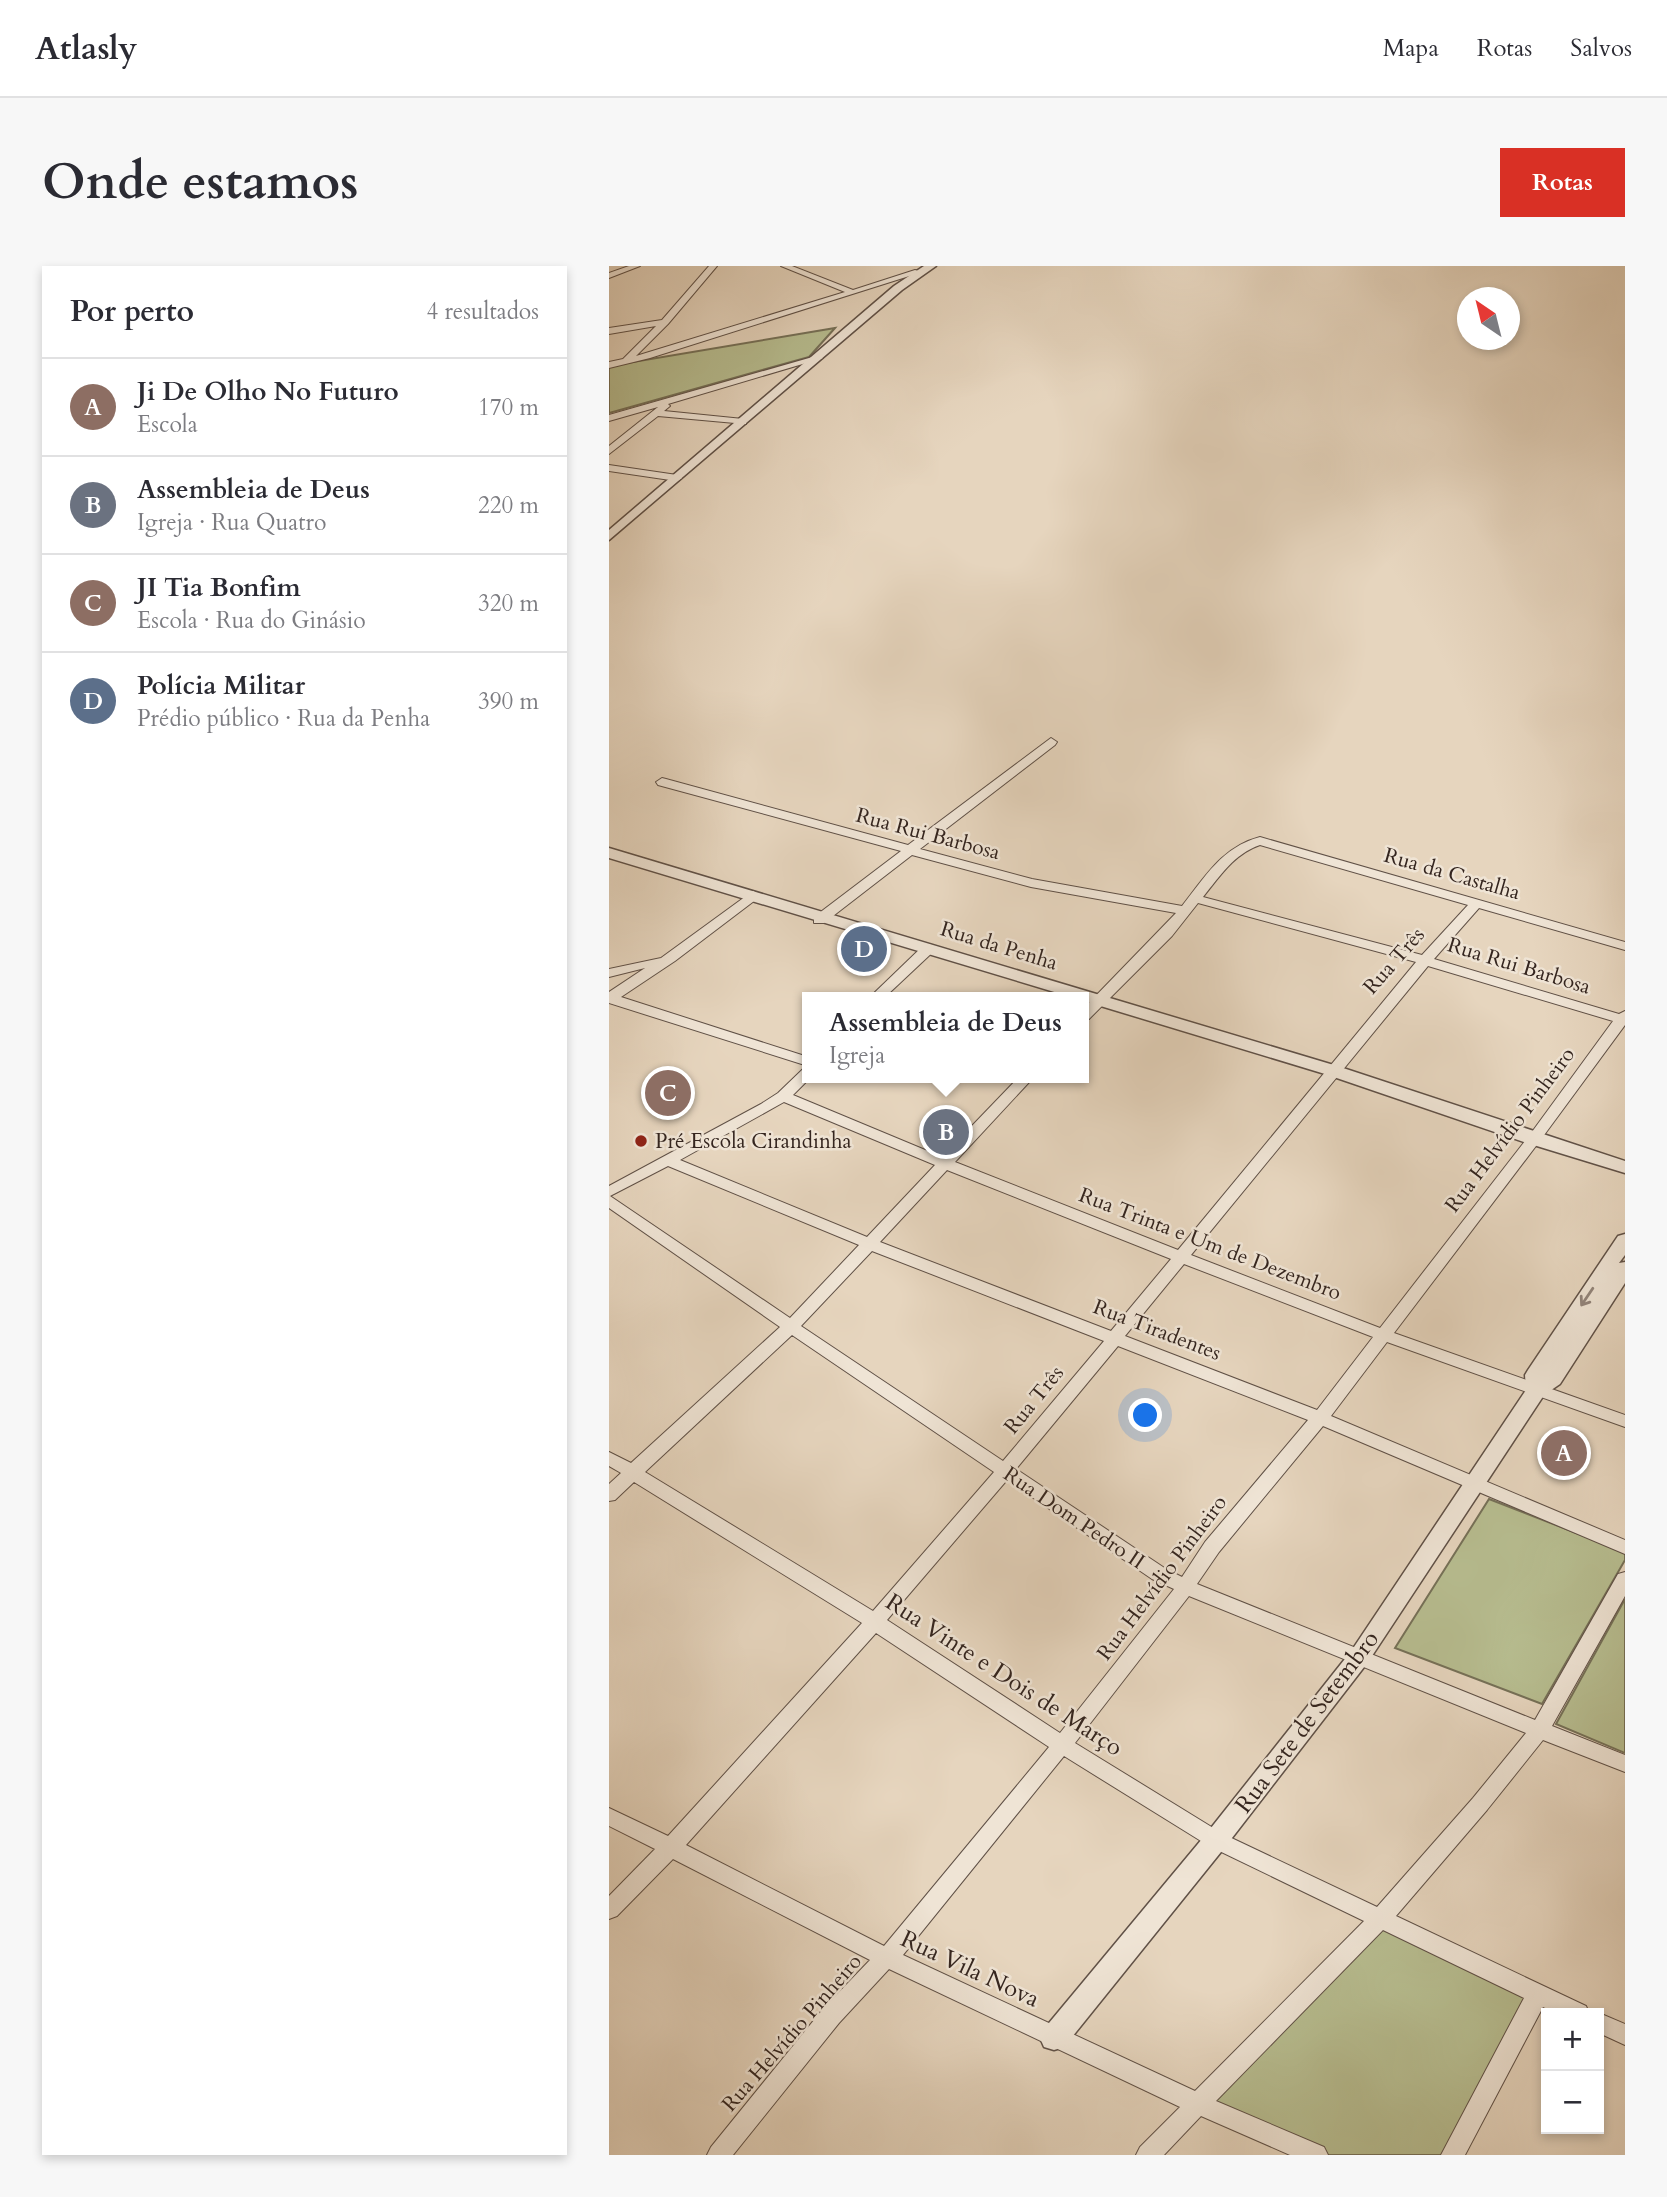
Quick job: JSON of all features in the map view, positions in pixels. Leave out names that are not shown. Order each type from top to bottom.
[{"type":"street","points":[[609,276],[636,266]]},
{"type":"street","points":[[625,362],[665,322],[713,266]]},
{"type":"street","points":[[785,266],[852,292]]},
{"type":"street","points":[[609,365],[931,266]]},
{"type":"street","points":[[609,536],[918,272]]},
{"type":"street","points":[[609,331],[665,322]]},
{"type":"street","points":[[609,418],[819,358]]},
{"type":"street","points":[[609,451],[673,399]]},
{"type":"street","points":[[641,408],[743,422]]},
{"type":"street","points":[[609,468],[677,478]]},
{"type":"street","points":[[821,919],[1051,742]]},
{"type":"street","name":"Rua Rui Barbosa","points":[[662,782],[908,851],[1077,893],[1186,911]]},
{"type":"street","name":"Rua da Castalha","points":[[1197,899],[1235,852],[1249,844],[1266,841],[1625,946]]},
{"type":"street","name":"Rua da Penha","points":[[609,853],[925,952],[1043,992]]},
{"type":"street","name":"Rua da Penha","points":[[609,862],[751,897]]},
{"type":"street","points":[[610,998],[670,958],[751,897]]},
{"type":"street","points":[[1090,1008],[1197,899]]},
{"type":"street","name":"Rua Rui Barbosa","points":[[1197,899],[1425,960],[1624,1018]]},
{"type":"street","name":"Rua Três","points":[[609,1910],[672,1848],[875,1622],[1005,1471],[1328,1074],[1476,903]]},
{"type":"street","points":[[882,992],[925,952]]},
{"type":"street","name":"Rua da Penha","points":[[925,952],[1041,992]]},
{"type":"street","points":[[609,973],[670,958]]},
{"type":"street","points":[[610,998],[802,1060]]},
{"type":"street","name":"Rua da Penha","points":[[1090,1008],[1328,1074],[1525,1140],[1534,1139],[1625,1167]]},
{"type":"street","name":"Rua Helvídio Pinheiro","points":[[719,2155],[831,2016],[887,1958],[1062,1745],[1185,1588],[1212,1547],[1320,1418],[1624,1018]]},
{"type":"street","points":[[609,1192],[783,1096],[802,1078]]},
{"type":"street","points":[[609,1495],[790,1327],[1022,1083]]},
{"type":"street","name":"Rua Trinta e Um de Dezembro","points":[[783,1096],[945,1164],[1383,1336],[1625,1420]]},
{"type":"street","name":"Rua Tiradentes","points":[[669,1161],[870,1244],[1320,1418],[1625,1547]]},
{"type":"street","name":"Rua Dom Pedro II","points":[[609,1201],[790,1327],[1133,1558],[1185,1588],[1625,1763]]},
{"type":"street","name":"Rua Sete de Setembro","points":[[1537,1390],[1535,1375],[1625,1240]]},
{"type":"street","name":"Rua Sete de Setembro","points":[[1054,2038],[1216,1840],[1360,1656],[1537,1390],[1553,1379],[1625,1268]]},
{"type":"street","name":"Rua Vinte e Dois de Março","points":[[609,1458],[875,1622],[1062,1745],[1216,1840],[1567,2008]]},
{"type":"street","points":[[1148,2155],[1379,1920],[1480,1804],[1540,1729],[1625,1579]]},
{"type":"street","name":"Rua Vila Nova","points":[[609,1816],[887,1958],[1054,2038],[1316,2155]]},
{"type":"street","points":[[1453,2155],[1538,1994]]},
{"type":"street","points":[[1604,2025],[1625,2035]]},
{"type":"green space","points":[[835,328],[809,357],[609,413],[609,366]]},
{"type":"green space","points":[[1489,1499],[1625,1552],[1625,1560],[1542,1704],[1395,1648]]},
{"type":"green space","points":[[1625,1599],[1625,1753],[1556,1724]]},
{"type":"green space","points":[[1379,1920],[1538,1994],[1453,2155],[1313,2155],[1198,2104]]},
{"type":"place","name":"Polícia Militar","points":[[864,949]]},
{"type":"place","name":"JI Tia Bonfim","points":[[668,1093]]},
{"type":"place","name":"Assembleia de Deus","points":[[946,1132]]},
{"type":"place","name":"Pré Escola Cirandinha","points":[[641,1141]]},
{"type":"place","name":"Ji De Olho No Futuro","points":[[1564,1453]]}]
